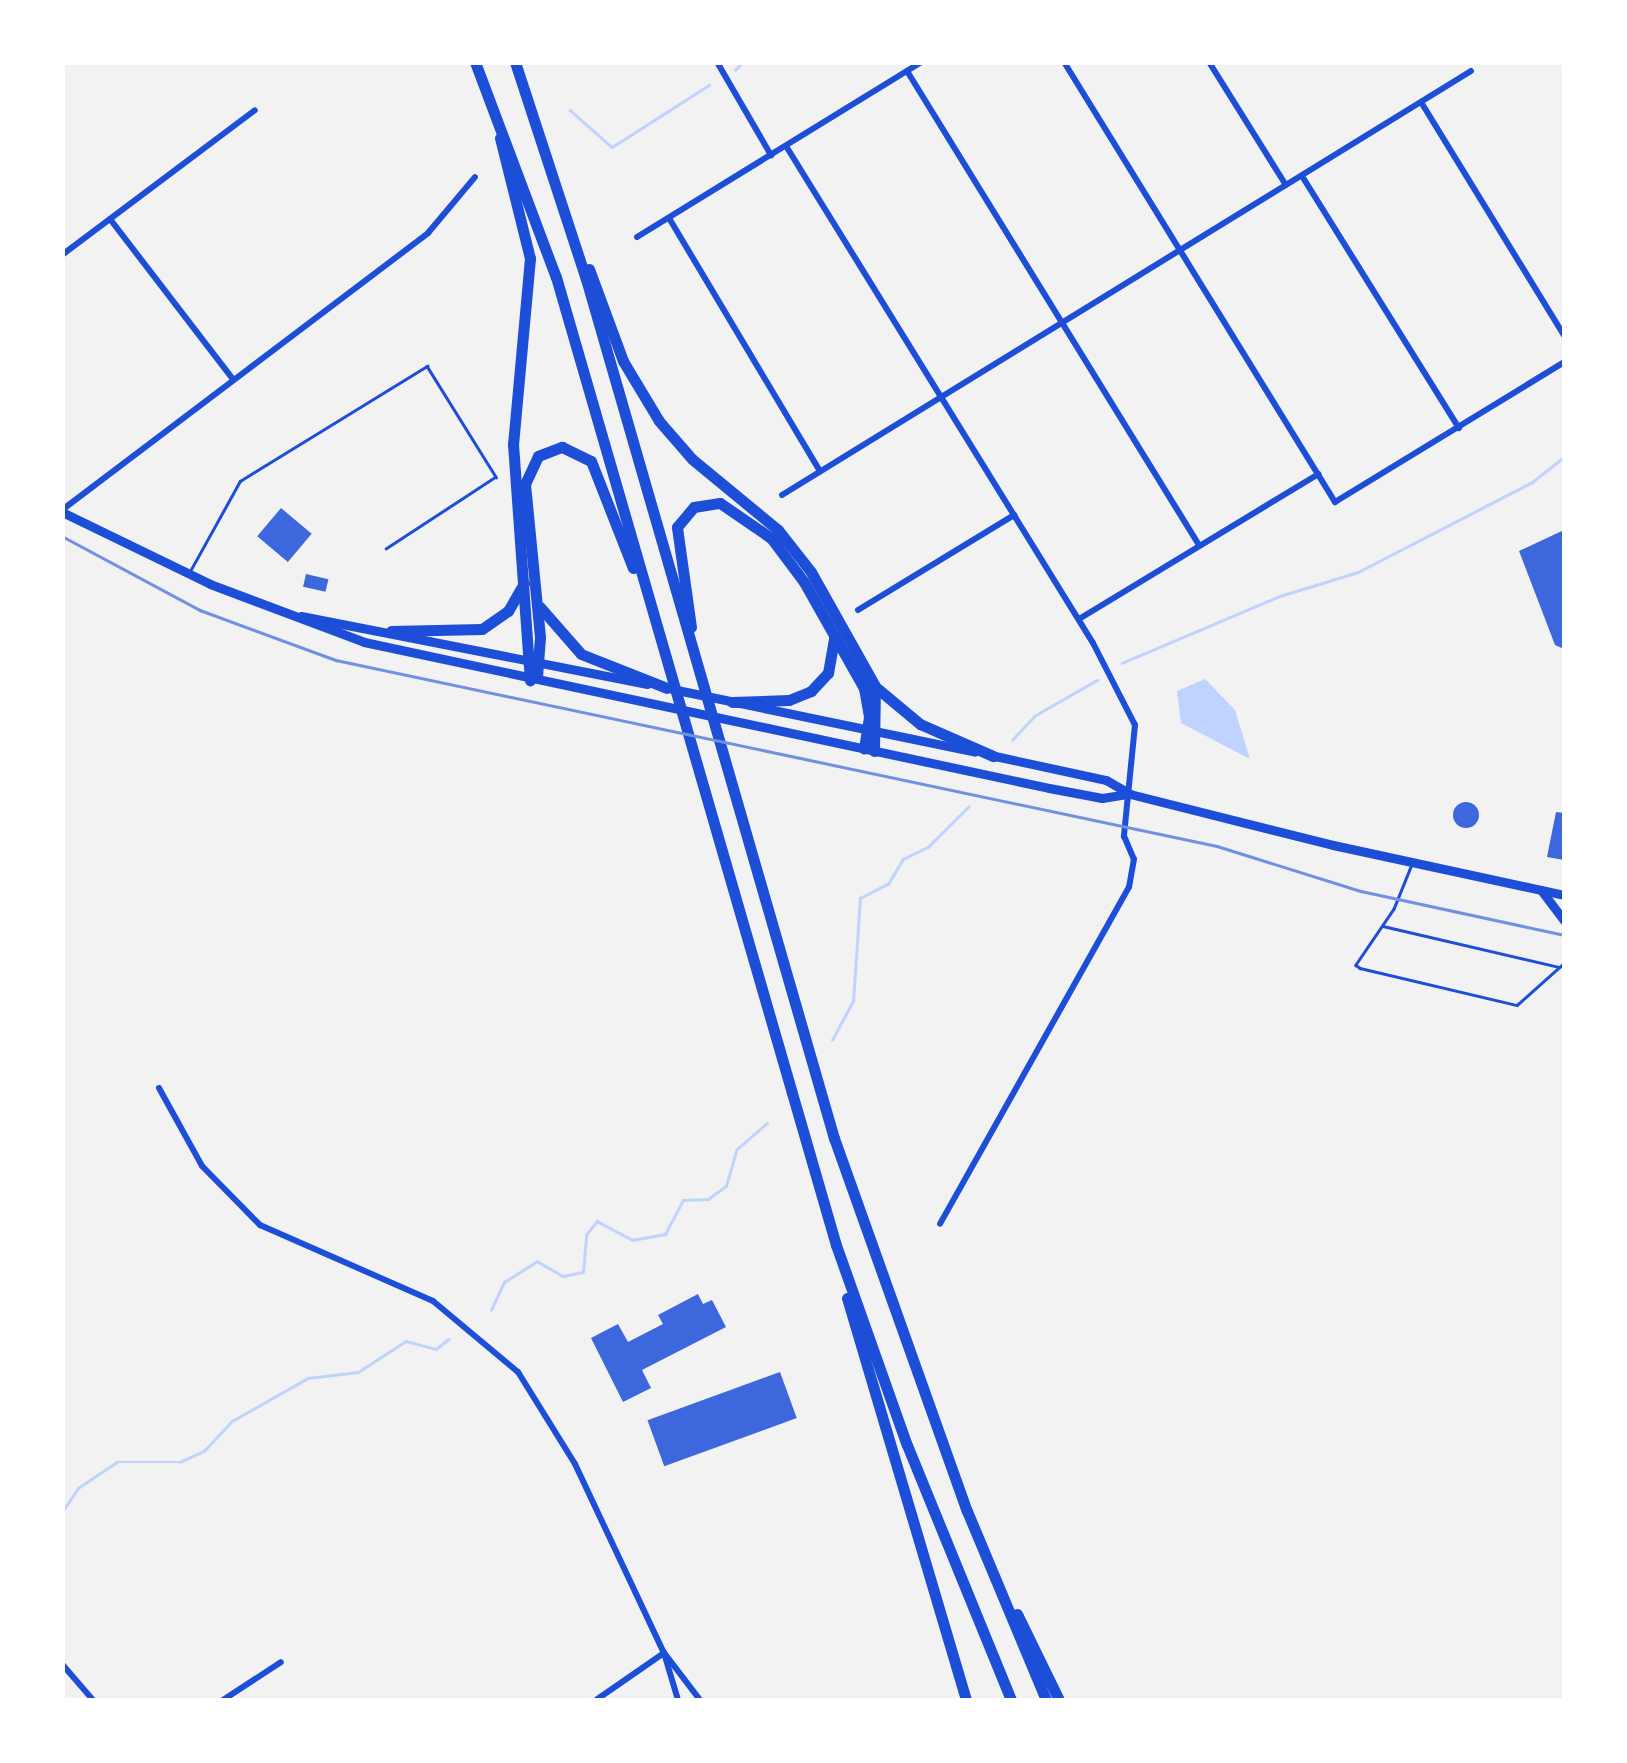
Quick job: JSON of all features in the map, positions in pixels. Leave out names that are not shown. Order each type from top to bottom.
[{"type":"highway","points":[[475,62],[556,277],[836,1245],[914,1461],[1011,1700]]},
{"type":"highway","points":[[515,62],[564,210],[861,1221],[966,1512],[1046,1700]]},
{"type":"highway","points":[[493,104],[530,258],[513,444],[524,583],[535,662]]},
{"type":"highway","points":[[564,210],[624,361],[651,410],[692,460],[792,546],[875,686],[920,724],[993,756]]},
{"type":"highway","points":[[534,681],[536,599],[526,473],[542,452],[567,447],[584,454],[596,470],[651,611]]},
{"type":"highway","points":[[693,656],[676,534],[688,511],[707,502],[732,507],[771,538],[864,688],[872,732]]},
{"type":"highway","points":[[391,632],[482,629],[508,611],[524,583]]},
{"type":"highway","points":[[536,599],[573,648],[667,688]]},
{"type":"highway","points":[[732,702],[788,700],[812,691],[831,665],[833,634]]},
{"type":"highway","points":[[869,750],[875,686]]},
{"type":"highway","points":[[836,1245],[859,1350],[966,1700]]},
{"type":"highway","points":[[966,1512],[1059,1700]]},
{"type":"main road","points":[[62,511],[188,574],[301,616],[338,635],[534,681],[1102,798],[1130,794]]},
{"type":"main road","points":[[301,616],[1106,780],[1130,794],[1412,863],[1564,895]]},
{"type":"main road","points":[[1541,890],[1564,920]]},
{"type":"street","points":[[717,62],[771,155]]},
{"type":"street","points":[[638,238],[921,62]]},
{"type":"street","points":[[1064,62],[1335,502],[1564,362]]},
{"type":"street","points":[[1209,62],[1286,185]]},
{"type":"street","points":[[907,71],[1199,545]]},
{"type":"street","points":[[782,495],[1471,71]]},
{"type":"street","points":[[1422,102],[1564,335]]},
{"type":"street","points":[[62,255],[256,110]]},
{"type":"street","points":[[786,146],[1132,711],[1130,794],[1124,836],[1134,870],[1124,899],[940,1224]]},
{"type":"street","points":[[62,511],[232,378],[428,233],[475,176]]},
{"type":"street","points":[[1302,176],[1460,428]]},
{"type":"street","points":[[669,218],[820,471]]},
{"type":"street","points":[[110,219],[232,378]]},
{"type":"street","points":[[1079,619],[1318,474]]},
{"type":"street","points":[[858,610],[1014,515]]},
{"type":"street","points":[[159,1088],[202,1166],[260,1225],[433,1301],[518,1372],[576,1464],[664,1653],[678,1700]]},
{"type":"street","points":[[596,1700],[664,1653]]},
{"type":"street","points":[[664,1653],[700,1700]]},
{"type":"street","points":[[222,1700],[281,1662]]},
{"type":"street","points":[[62,1664],[93,1700]]},
{"type":"lane","points":[[188,574],[240,481],[426,366],[496,477],[386,550]]},
{"type":"lane","points":[[1412,863],[1383,926],[1356,965],[1380,977],[1516,1005],[1563,966]]},
{"type":"lane","points":[[1383,926],[1563,966]]},
{"type":"water","points":[[1205,679],[1235,710],[1250,759],[1181,723],[1177,691]]},
{"type":"building","points":[[281,508],[312,534],[288,562],[257,536]]},
{"type":"building","points":[[1564,530],[1564,649],[1555,645],[1519,551]]},
{"type":"building","points":[[306,574],[328,579],[325,592],[303,587]]},
{"type":"building","points":[[1466,802],[1475,806],[1479,815],[1475,824],[1466,828],[1457,824],[1453,815],[1457,806]]},
{"type":"building","points":[[1556,812],[1564,813],[1564,860],[1547,857]]},
{"type":"building","points":[[698,1294],[703,1304],[712,1300],[726,1327],[642,1370],[651,1388],[623,1402],[591,1338],[618,1324],[628,1342],[663,1324],[658,1315]]},
{"type":"building","points":[[780,1372],[797,1418],[664,1466],[648,1420]]},
{"type":"waterway","points":[[735,70],[743,62]]},
{"type":"waterway","points":[[570,110],[612,147],[709,85]]},
{"type":"waterway","points":[[1122,663],[1280,596],[1358,572],[1532,482],[1564,457]]},
{"type":"waterway","points":[[1012,740],[1034,716],[1097,680]]},
{"type":"waterway","points":[[832,1040],[853,1001],[860,898],[888,884],[903,859],[928,847],[968,807]]},
{"type":"waterway","points":[[491,1310],[504,1282],[537,1261],[563,1276],[583,1272],[586,1235],[597,1221],[632,1240],[665,1234],[683,1200],[708,1199],[726,1186],[736,1150],[767,1123]]},
{"type":"waterway","points":[[62,1512],[78,1488],[117,1462],[180,1462],[204,1451],[232,1421],[308,1378],[358,1372],[406,1341],[436,1349],[449,1339]]},
{"type":"tram line","points":[[62,536],[200,610],[336,660],[1217,846],[1361,891],[1564,935]]}]
